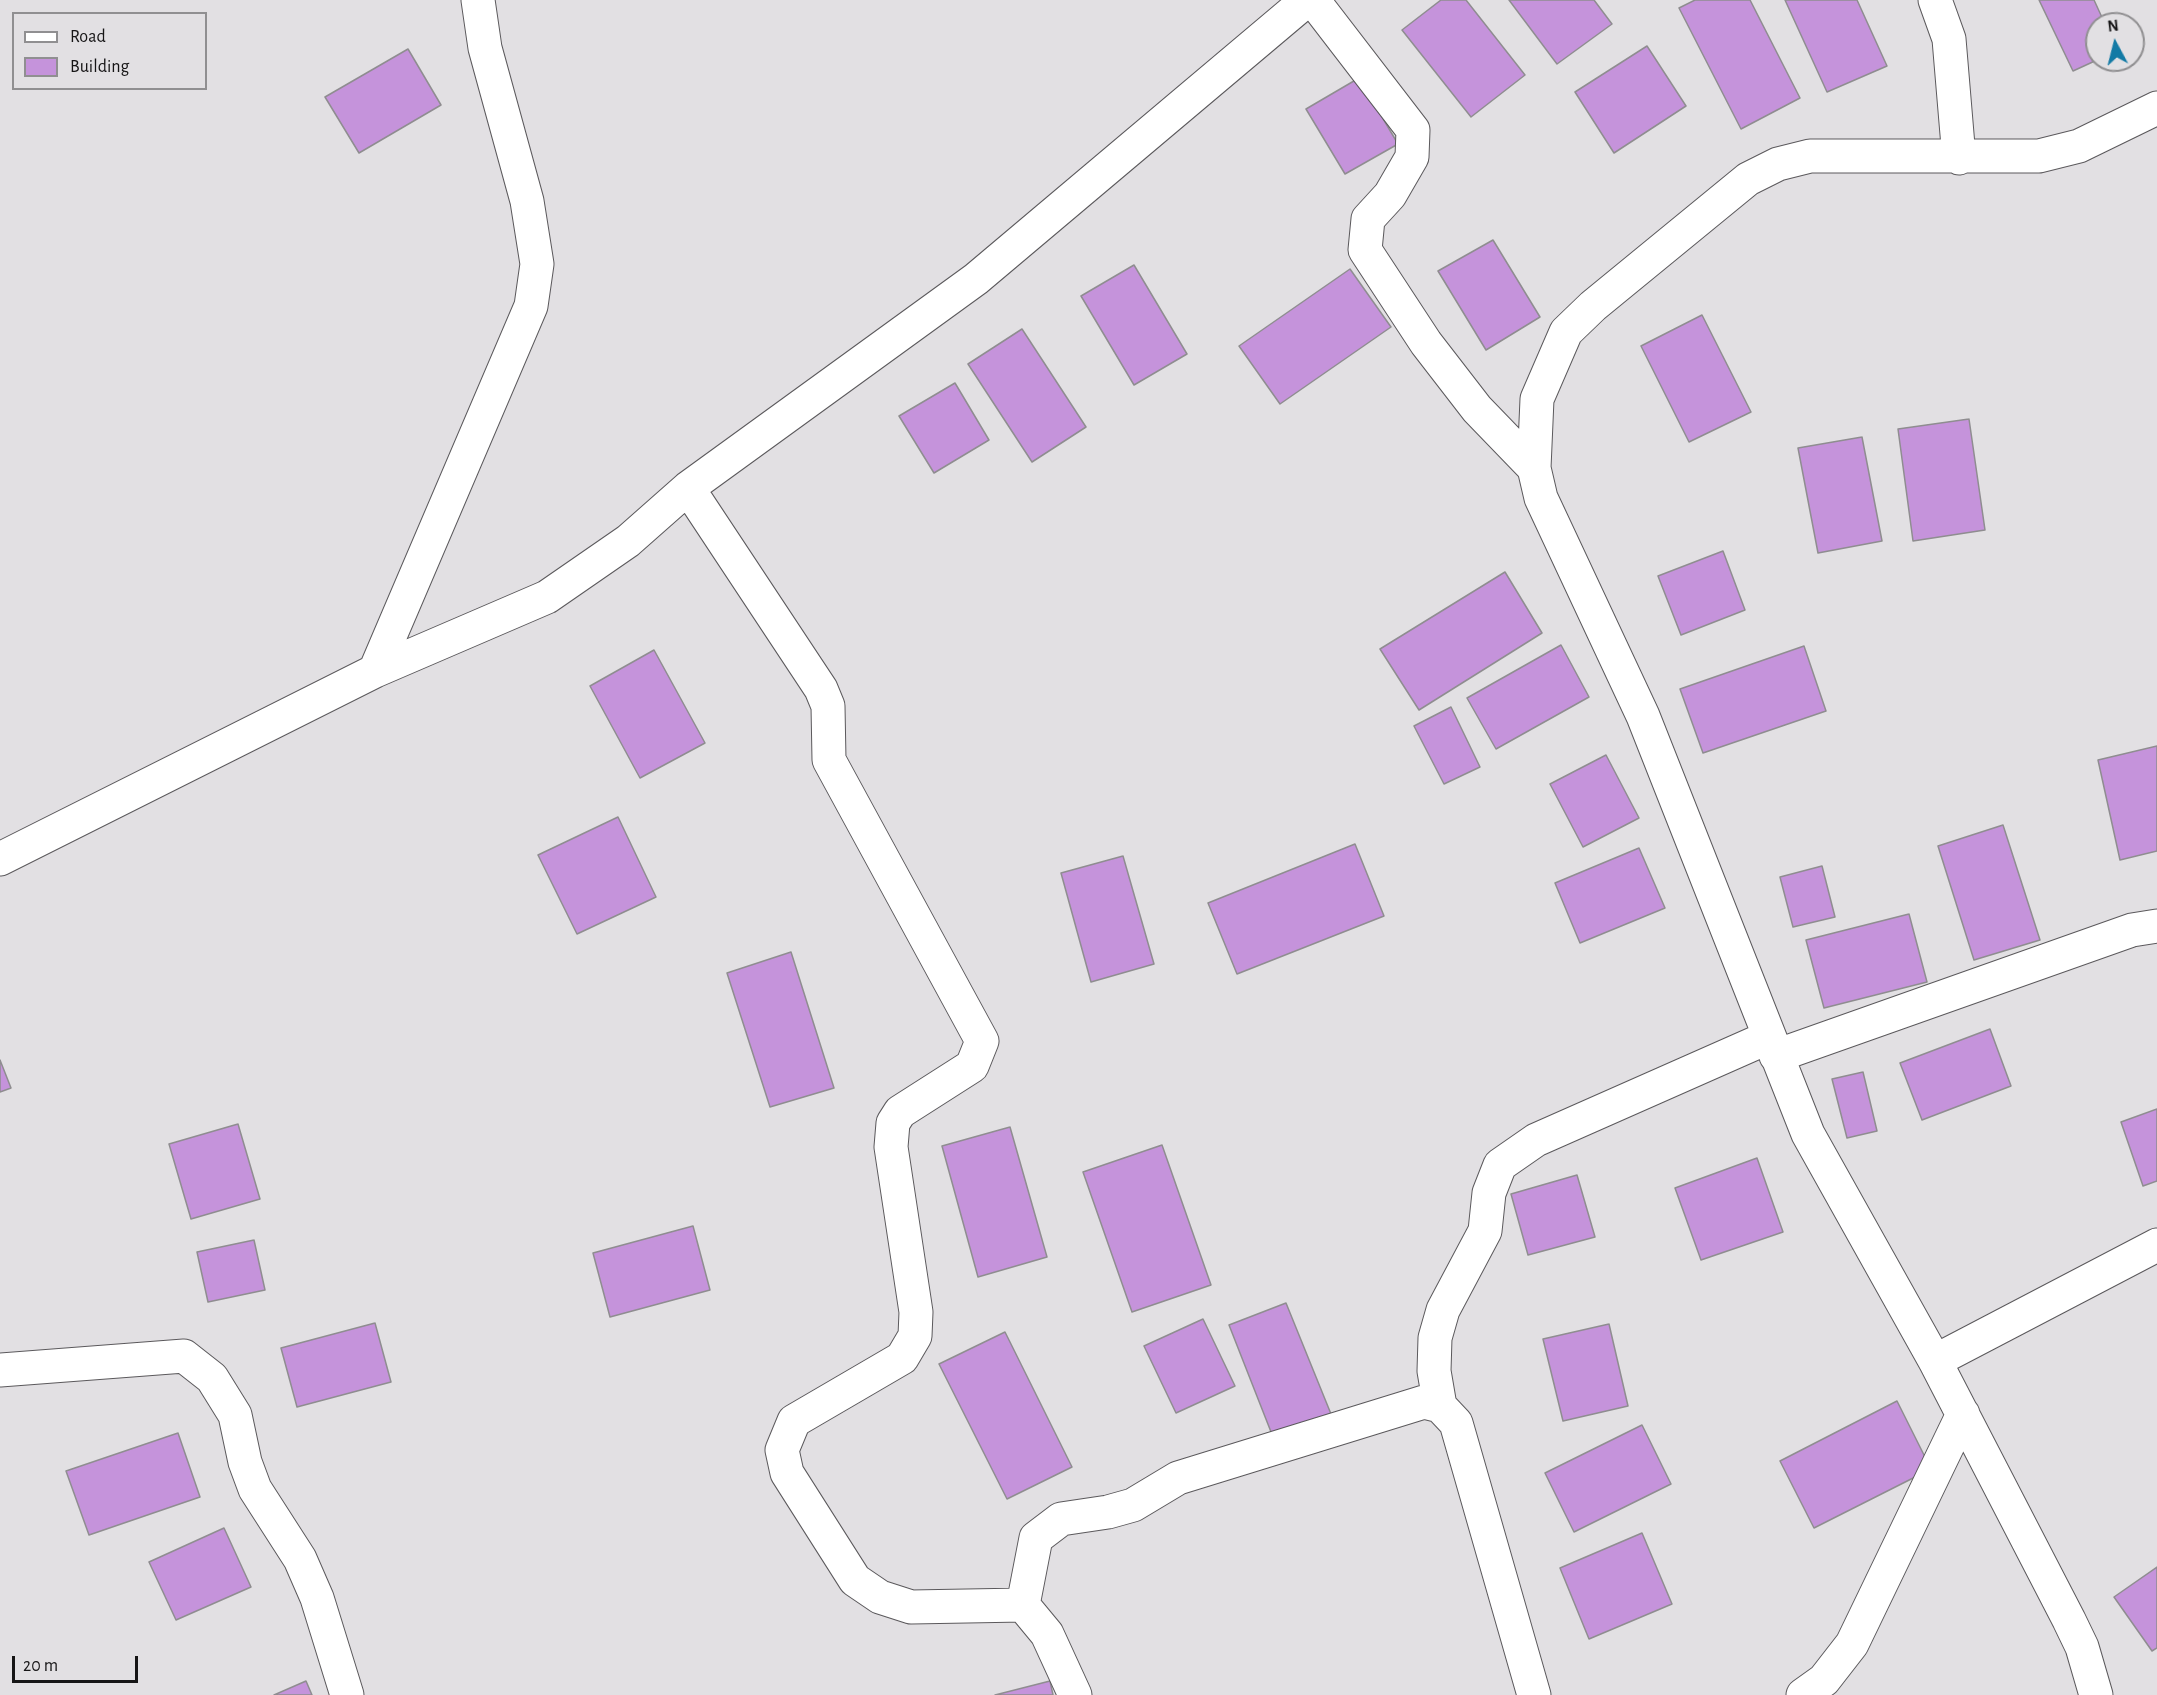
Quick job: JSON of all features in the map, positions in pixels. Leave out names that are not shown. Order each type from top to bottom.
[{"type":"street","points":[[375,671],[531,306],[537,264],[527,201],[485,48],[478,0]]},
{"type":"street","points":[[0,859],[375,671],[547,597],[628,541],[688,488],[976,279],[1307,0]]},
{"type":"street","points":[[1313,0],[1413,130],[1412,157],[1390,195],[1368,219],[1365,250],[1426,343],[1477,409],[1534,468]]},
{"type":"street","points":[[1935,0],[1949,39],[1959,158]]},
{"type":"street","points":[[2096,1695],[2082,1647],[2069,1620],[1935,1361],[1808,1134],[1643,716],[1541,498],[1534,468],[1537,399],[1566,332],[1593,306],[1748,179],[1778,164],[1810,156],[1959,158],[2039,156],[2069,148],[2157,108]]},
{"type":"street","points":[[688,488],[821,689],[828,706],[829,760],[982,1041],[972,1066],[900,1112],[893,1123],[891,1147],[916,1312],[915,1336],[902,1358],[794,1421],[782,1450],[787,1473],[855,1581],[880,1597],[911,1607],[1023,1605]]},
{"type":"street","points":[[1440,1406],[1434,1371],[1435,1338],[1443,1310],[1485,1231],[1489,1193],[1500,1165],[1536,1140],[1773,1047],[2132,930],[2157,926]]},
{"type":"street","points":[[1935,1361],[2157,1245]]},
{"type":"street","points":[[0,1370],[184,1356],[212,1378],[235,1415],[245,1462],[255,1489],[300,1559],[317,1598],[347,1695]]},
{"type":"street","points":[[1023,1605],[1036,1538],[1060,1519],[1108,1512],[1133,1505],[1178,1478],[1424,1402],[1440,1406],[1456,1423],[1534,1695]]},
{"type":"street","points":[[1803,1695],[1824,1680],[1852,1644],[1963,1414]]},
{"type":"street","points":[[1023,1605],[1047,1634],[1075,1695]]},
{"type":"building","points":[[1441,0],[1466,0],[1525,75],[1471,117],[1402,30]]},
{"type":"building","points":[[1509,0],[1594,0],[1612,24],[1557,64]]},
{"type":"building","points":[[1695,0],[1750,0],[1800,98],[1741,129],[1679,8]]},
{"type":"building","points":[[1785,0],[1857,0],[1887,66],[1827,92]]},
{"type":"building","points":[[2039,0],[2094,0],[2100,12],[2085,12],[2085,66],[2073,71]]},
{"type":"building","points":[[1647,46],[1686,106],[1614,153],[1575,92]]},
{"type":"building","points":[[408,49],[441,105],[359,153],[325,97]]},
{"type":"building","points":[[1359,78],[1398,144],[1345,174],[1306,109]]},
{"type":"building","points":[[1493,240],[1540,317],[1486,350],[1438,271]]},
{"type":"building","points":[[1134,265],[1187,354],[1134,385],[1081,296]]},
{"type":"building","points":[[1350,269],[1391,327],[1280,404],[1239,346]]},
{"type":"building","points":[[1702,315],[1751,412],[1689,442],[1641,346]]},
{"type":"building","points":[[1022,329],[1086,427],[1032,462],[968,364]]},
{"type":"building","points":[[955,383],[989,440],[934,473],[899,416]]},
{"type":"building","points":[[1969,419],[1985,530],[1913,541],[1898,429]]},
{"type":"building","points":[[1862,437],[1882,541],[1818,553],[1798,448]]},
{"type":"building","points":[[1723,551],[1745,610],[1681,635],[1658,576]]},
{"type":"building","points":[[1505,572],[1542,633],[1419,710],[1380,649]]},
{"type":"building","points":[[1561,645],[1589,697],[1496,749],[1467,698]]},
{"type":"building","points":[[1804,646],[1826,711],[1703,753],[1680,689]]},
{"type":"building","points":[[654,650],[705,743],[640,778],[590,686]]},
{"type":"building","points":[[1451,707],[1480,767],[1444,784],[1414,726]]},
{"type":"building","points":[[2157,746],[2157,851],[2120,860],[2098,760]]},
{"type":"building","points":[[1606,755],[1639,818],[1583,847],[1550,784]]},
{"type":"building","points":[[618,817],[656,897],[577,934],[538,855]]},
{"type":"building","points":[[2003,825],[2040,940],[1974,960],[1938,846]]},
{"type":"building","points":[[1355,844],[1384,916],[1237,974],[1208,903]]},
{"type":"building","points":[[1639,848],[1665,908],[1580,943],[1555,883]]},
{"type":"building","points":[[1123,856],[1154,964],[1091,982],[1061,873]]},
{"type":"building","points":[[1822,866],[1835,917],[1793,927],[1780,877]]},
{"type":"building","points":[[1909,914],[1927,982],[1824,1008],[1806,940]]},
{"type":"building","points":[[791,952],[834,1088],[770,1107],[727,973]]},
{"type":"building","points":[[1990,1029],[2011,1086],[1922,1120],[1900,1063]]},
{"type":"building","points":[[0,1060],[11,1088],[0,1092]]},
{"type":"building","points":[[1863,1072],[1877,1131],[1847,1138],[1832,1079]]},
{"type":"building","points":[[2157,1109],[2157,1181],[2143,1186],[2121,1122]]},
{"type":"building","points":[[238,1124],[260,1199],[191,1219],[169,1144]]},
{"type":"building","points":[[1010,1127],[1047,1257],[978,1277],[942,1146]]},
{"type":"building","points":[[1162,1145],[1211,1285],[1132,1312],[1083,1172]]},
{"type":"building","points":[[1757,1158],[1783,1232],[1701,1260],[1675,1188]]},
{"type":"building","points":[[1577,1175],[1595,1237],[1528,1255],[1511,1194]]},
{"type":"building","points":[[693,1226],[710,1290],[610,1317],[593,1253]]},
{"type":"building","points":[[254,1240],[265,1290],[208,1302],[197,1252]]},
{"type":"building","points":[[1286,1303],[1331,1414],[1273,1437],[1229,1325]]},
{"type":"building","points":[[1203,1319],[1235,1386],[1176,1413],[1144,1346]]},
{"type":"building","points":[[375,1323],[391,1382],[297,1407],[281,1348]]},
{"type":"building","points":[[1609,1324],[1628,1406],[1563,1421],[1543,1339]]},
{"type":"building","points":[[1005,1332],[1072,1467],[1007,1499],[939,1364]]},
{"type":"building","points":[[1897,1401],[1931,1469],[1814,1528],[1780,1461]]},
{"type":"building","points":[[1642,1425],[1671,1484],[1574,1532],[1545,1473]]},
{"type":"building","points":[[178,1433],[200,1497],[89,1535],[66,1471]]},
{"type":"building","points":[[224,1528],[251,1587],[176,1620],[149,1562]]},
{"type":"building","points":[[1642,1533],[1672,1604],[1589,1639],[1560,1568]]},
{"type":"building","points":[[2157,1567],[2157,1648],[2152,1651],[2114,1597]]},
{"type":"building","points":[[306,1681],[312,1695],[274,1695]]},
{"type":"building","points":[[1050,1681],[1053,1695],[995,1695]]}]
